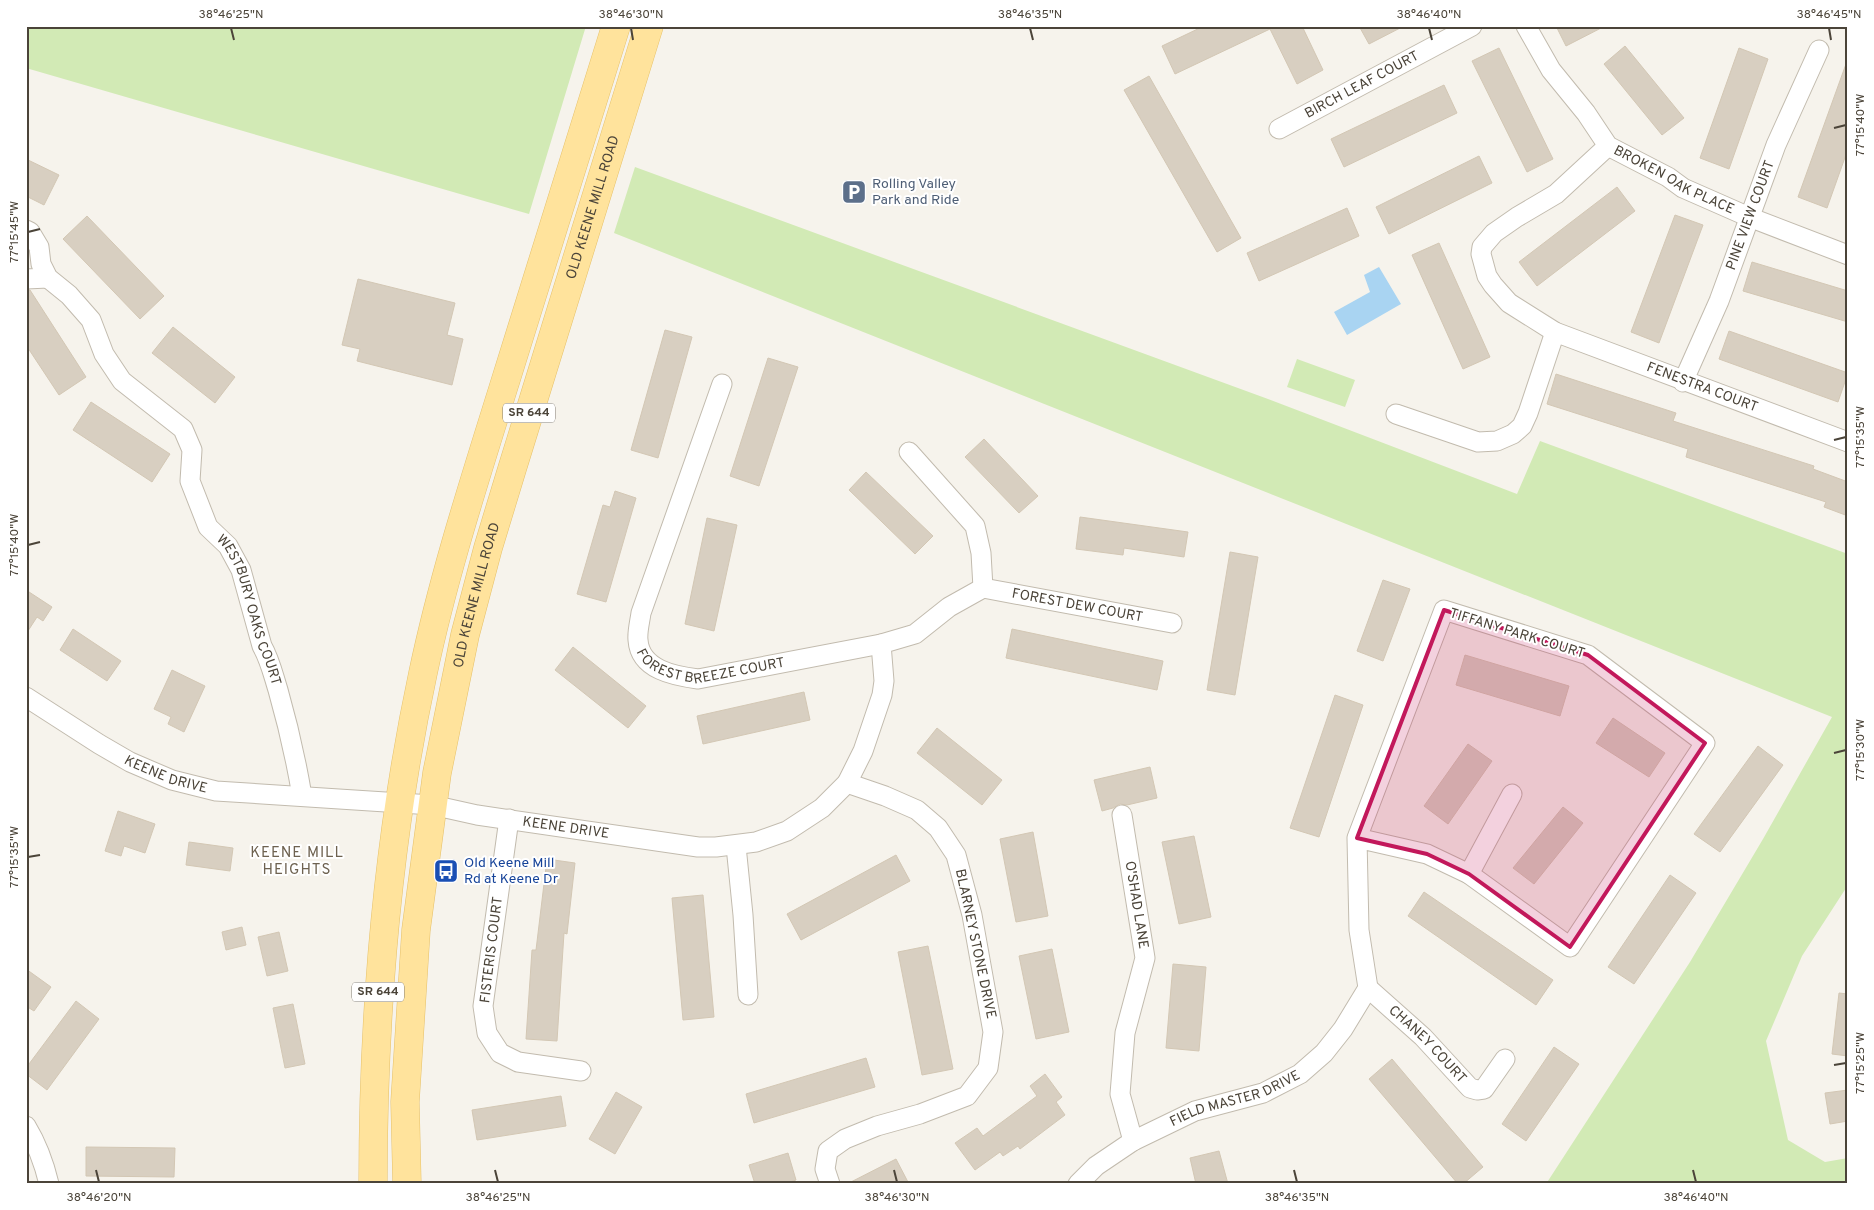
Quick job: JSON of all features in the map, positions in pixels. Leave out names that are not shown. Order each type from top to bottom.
[{"type":"main road","name":"SR 644","points":[[373,1184],[373,1096],[378,993],[386,904],[400,802],[423,673],[438,607],[463,519],[616,26]]},
{"type":"main road","name":"OLD KEENE MILL ROAD","points":[[407,1184],[405,1102],[416,930],[432,806],[465,635],[488,548],[650,26]]},
{"type":"street","name":"BIRCH LEAF COURT","points":[[1278,129],[1472,26]]},
{"type":"street","name":"BROKEN OAK PLACE","points":[[1526,26],[1551,70],[1586,113],[1608,146],[1668,177],[1683,188],[1750,217],[1848,255]]},
{"type":"street","name":"PINE VIEW COURT","points":[[1683,382],[1719,301],[1776,145],[1819,50]]},
{"type":"street","name":"FENESTRA COURT","points":[[1608,146],[1556,194],[1494,233],[1482,246],[1481,254],[1487,276],[1493,285],[1509,303],[1555,332],[1683,382],[1848,442]]},
{"type":"street","points":[[26,230],[30,232],[39,248],[41,264],[48,278],[26,279]]},
{"type":"street","name":"WESTBURY OAKS COURT","points":[[48,278],[70,294],[91,320],[104,354],[122,381],[183,428],[192,450],[190,481],[208,527],[228,546],[242,570],[262,646],[268,656],[282,702],[294,750],[302,796]]},
{"type":"street","points":[[1396,414],[1478,442],[1497,441],[1513,434],[1522,426],[1528,413],[1555,332]]},
{"type":"street","name":"FOREST BREEZE COURT","points":[[722,384],[641,613],[638,640],[643,657],[655,667],[676,676],[698,678],[881,644]]},
{"type":"street","points":[[881,644],[915,634],[949,607],[983,588],[981,553],[974,526],[908,452]]},
{"type":"street","name":"FOREST DEW COURT","points":[[983,588],[1172,623]]},
{"type":"street","name":"TIFFANY PARK COURT","points":[[1358,838],[1427,854],[1469,874],[1570,947],[1705,743],[1588,655],[1444,610],[1358,838],[1359,930],[1368,988]]},
{"type":"street","name":"KEENE DRIVE","points":[[26,697],[122,758],[172,780],[216,791],[400,802],[698,847],[736,846],[756,842],[787,831],[822,808],[847,783],[863,751],[882,695],[884,681],[881,644]]},
{"type":"street","name":"BLARNEY STONE DRIVE","points":[[830,1184],[825,1169],[828,1151],[845,1139],[876,1126],[920,1114],[968,1096],[988,1068],[993,1032],[972,915],[956,855],[938,828],[917,810],[885,796],[847,783]]},
{"type":"street","points":[[1469,874],[1512,794]]},
{"type":"street","name":"O'SHAD LANE","points":[[1122,815],[1145,958],[1126,1032],[1120,1094],[1133,1141]]},
{"type":"street","name":"FISTERIS COURT","points":[[509,819],[483,1006],[487,1033],[500,1053],[518,1062],[581,1071]]},
{"type":"street","points":[[736,846],[748,995]]},
{"type":"street","name":"FIELD MASTER DRIVE","points":[[1078,1184],[1096,1166],[1133,1141],[1195,1111],[1263,1093],[1300,1074],[1324,1053],[1338,1035],[1368,988]]},
{"type":"street","name":"CHANEY COURT","points":[[1368,988],[1423,1037],[1470,1088],[1484,1089],[1505,1060]]},
{"type":"street","points":[[26,1126],[46,1168],[49,1184]]},
{"type":"highlighted area","points":[[1444,610],[1588,655],[1705,743],[1570,947],[1469,874],[1427,854],[1357,838]]},
{"type":"green space","points":[[26,26],[586,26],[529,214],[26,68]]},
{"type":"green space","points":[[635,167],[1268,399],[1517,494],[1540,441],[1848,554],[1848,885],[1802,956],[1766,1041],[1788,1140],[1825,1162],[1848,1158],[1848,1184],[1546,1184],[1690,962],[1832,717],[614,233]]},
{"type":"green space","points":[[1297,359],[1355,380],[1345,407],[1287,387]]},
{"type":"water","points":[[1379,267],[1401,304],[1347,335],[1334,312],[1370,292],[1364,275]]},
{"type":"building","points":[[1204,26],[1302,26],[1323,70],[1297,84],[1270,29],[1175,74],[1162,46]]},
{"type":"building","points":[[1359,26],[1404,26],[1369,44]]},
{"type":"building","points":[[1556,26],[1605,26],[1566,46]]},
{"type":"building","points":[[1625,46],[1684,118],[1662,135],[1604,64]]},
{"type":"building","points":[[1499,48],[1553,159],[1527,172],[1472,61]]},
{"type":"building","points":[[1739,48],[1768,59],[1729,169],[1700,158]]},
{"type":"building","points":[[1846,64],[1848,64],[1848,149],[1827,208],[1798,197]]},
{"type":"building","points":[[1149,76],[1241,238],[1217,252],[1124,90]]},
{"type":"building","points":[[1444,85],[1457,113],[1344,167],[1331,139]]},
{"type":"building","points":[[1479,156],[1492,183],[1389,234],[1376,207]]},
{"type":"building","points":[[26,159],[59,175],[44,205],[26,196]]},
{"type":"building","points":[[1617,187],[1635,211],[1537,286],[1519,262]]},
{"type":"building","points":[[1347,208],[1359,236],[1259,281],[1247,253]]},
{"type":"building","points":[[1675,215],[1703,225],[1659,343],[1631,332]]},
{"type":"building","points":[[87,216],[164,296],[140,319],[63,239]]},
{"type":"building","points":[[1439,243],[1490,357],[1463,369],[1412,255]]},
{"type":"building","points":[[1752,262],[1848,291],[1848,322],[1743,291]]},
{"type":"building","points":[[358,279],[455,303],[447,335],[463,339],[452,385],[357,361],[360,349],[342,345]]},
{"type":"building","points":[[26,290],[30,290],[86,377],[59,395],[26,345]]},
{"type":"building","points":[[173,327],[235,377],[215,403],[152,353]]},
{"type":"building","points":[[665,330],[692,337],[658,458],[631,450]]},
{"type":"building","points":[[1729,331],[1848,373],[1838,402],[1719,359]]},
{"type":"building","points":[[768,358],[798,367],[759,486],[730,476]]},
{"type":"building","points":[[1556,374],[1676,413],[1673,421],[1814,466],[1813,469],[1848,482],[1848,516],[1824,507],[1826,502],[1686,457],[1688,449],[1547,404]]},
{"type":"building","points":[[91,402],[170,454],[152,482],[73,430]]},
{"type":"building","points":[[984,439],[1038,496],[1019,513],[965,457]]},
{"type":"building","points":[[866,472],[933,536],[915,554],[849,490]]},
{"type":"building","points":[[615,491],[636,498],[606,602],[577,594],[603,505],[610,507]]},
{"type":"building","points":[[1080,517],[1188,532],[1184,557],[1124,548],[1123,555],[1076,549]]},
{"type":"building","points":[[707,518],[737,525],[714,631],[685,624]]},
{"type":"building","points":[[1230,552],[1258,557],[1235,695],[1207,690]]},
{"type":"building","points":[[1383,580],[1410,589],[1383,661],[1357,651]]},
{"type":"building","points":[[26,590],[52,607],[43,621],[37,617],[26,634]]},
{"type":"building","points":[[73,629],[121,661],[107,681],[60,650]]},
{"type":"building","points":[[1012,629],[1163,661],[1157,690],[1006,658]]},
{"type":"building","points":[[573,647],[646,706],[628,728],[555,670]]},
{"type":"building","points":[[1465,655],[1569,686],[1560,716],[1456,685]]},
{"type":"building","points":[[172,670],[205,686],[184,732],[168,724],[171,717],[154,709]]},
{"type":"building","points":[[804,692],[810,720],[703,744],[697,716]]},
{"type":"building","points":[[1335,695],[1363,705],[1319,837],[1290,828]]},
{"type":"building","points":[[1613,718],[1665,753],[1649,777],[1596,743]]},
{"type":"building","points":[[937,728],[1002,780],[982,805],[917,753]]},
{"type":"building","points":[[1468,744],[1492,761],[1448,824],[1424,806]]},
{"type":"building","points":[[1758,746],[1783,765],[1720,852],[1694,834]]},
{"type":"building","points":[[1150,767],[1157,798],[1127,805],[1120,804],[1102,811],[1094,780]]},
{"type":"building","points":[[1563,807],[1583,823],[1534,884],[1513,868]]},
{"type":"building","points":[[118,811],[155,824],[145,853],[124,846],[121,856],[105,851]]},
{"type":"building","points":[[1033,832],[1048,916],[1016,922],[1000,839]]},
{"type":"building","points":[[1194,836],[1211,917],[1179,924],[1162,842]]},
{"type":"building","points":[[189,842],[233,848],[230,871],[186,865]]},
{"type":"building","points":[[896,855],[910,881],[801,940],[787,914]]},
{"type":"building","points":[[547,859],[575,863],[567,934],[564,933],[557,1041],[526,1039],[532,950],[536,950]]},
{"type":"building","points":[[1670,875],[1696,893],[1634,984],[1608,967]]},
{"type":"building","points":[[1424,892],[1553,980],[1536,1005],[1408,916]]},
{"type":"building","points":[[703,895],[714,1017],[683,1020],[672,898]]},
{"type":"building","points":[[242,927],[246,945],[226,950],[222,932]]},
{"type":"building","points":[[279,932],[288,971],[267,976],[258,937]]},
{"type":"building","points":[[928,946],[953,1069],[922,1075],[898,952]]},
{"type":"building","points":[[1052,949],[1069,1032],[1036,1039],[1019,956]]},
{"type":"building","points":[[1173,964],[1206,967],[1199,1051],[1166,1048]]},
{"type":"building","points":[[26,969],[51,987],[34,1011],[26,1006]]},
{"type":"building","points":[[1839,993],[1848,994],[1848,1056],[1832,1054]]},
{"type":"building","points":[[76,1001],[99,1019],[47,1090],[26,1074],[26,1068]]},
{"type":"building","points":[[293,1004],[305,1064],[285,1068],[273,1008]]},
{"type":"building","points":[[1554,1047],[1579,1064],[1526,1141],[1502,1124]]},
{"type":"building","points":[[866,1058],[875,1087],[754,1123],[746,1094]]},
{"type":"building","points":[[1392,1059],[1483,1167],[1463,1184],[1458,1184],[1369,1079]]},
{"type":"building","points":[[1045,1074],[1062,1097],[1056,1102],[1065,1115],[1020,1149],[1018,1146],[1003,1156],[1000,1152],[975,1170],[955,1143],[977,1128],[983,1136],[1037,1096],[1030,1086]]},
{"type":"building","points":[[1848,1090],[1848,1121],[1830,1124],[1825,1093]]},
{"type":"building","points":[[616,1092],[642,1107],[615,1154],[589,1139]]},
{"type":"building","points":[[561,1096],[566,1126],[477,1140],[472,1110]]},
{"type":"building","points":[[86,1147],[175,1148],[174,1177],[86,1176]]},
{"type":"building","points":[[1219,1151],[1228,1184],[1196,1184],[1190,1158]]},
{"type":"building","points":[[788,1153],[796,1180],[784,1184],[755,1184],[749,1165]]},
{"type":"building","points":[[896,1159],[909,1184],[847,1184]]},
{"type":"place","name":"Rolling Valley Park and Ride","points":[[854,192]]},
{"type":"place","name":"Old Keene Mill Rd at Keene Dr","points":[[446,871]]},
{"type":"district","name":"KEENE MILL HEIGHTS","points":[[297,862]]}]
